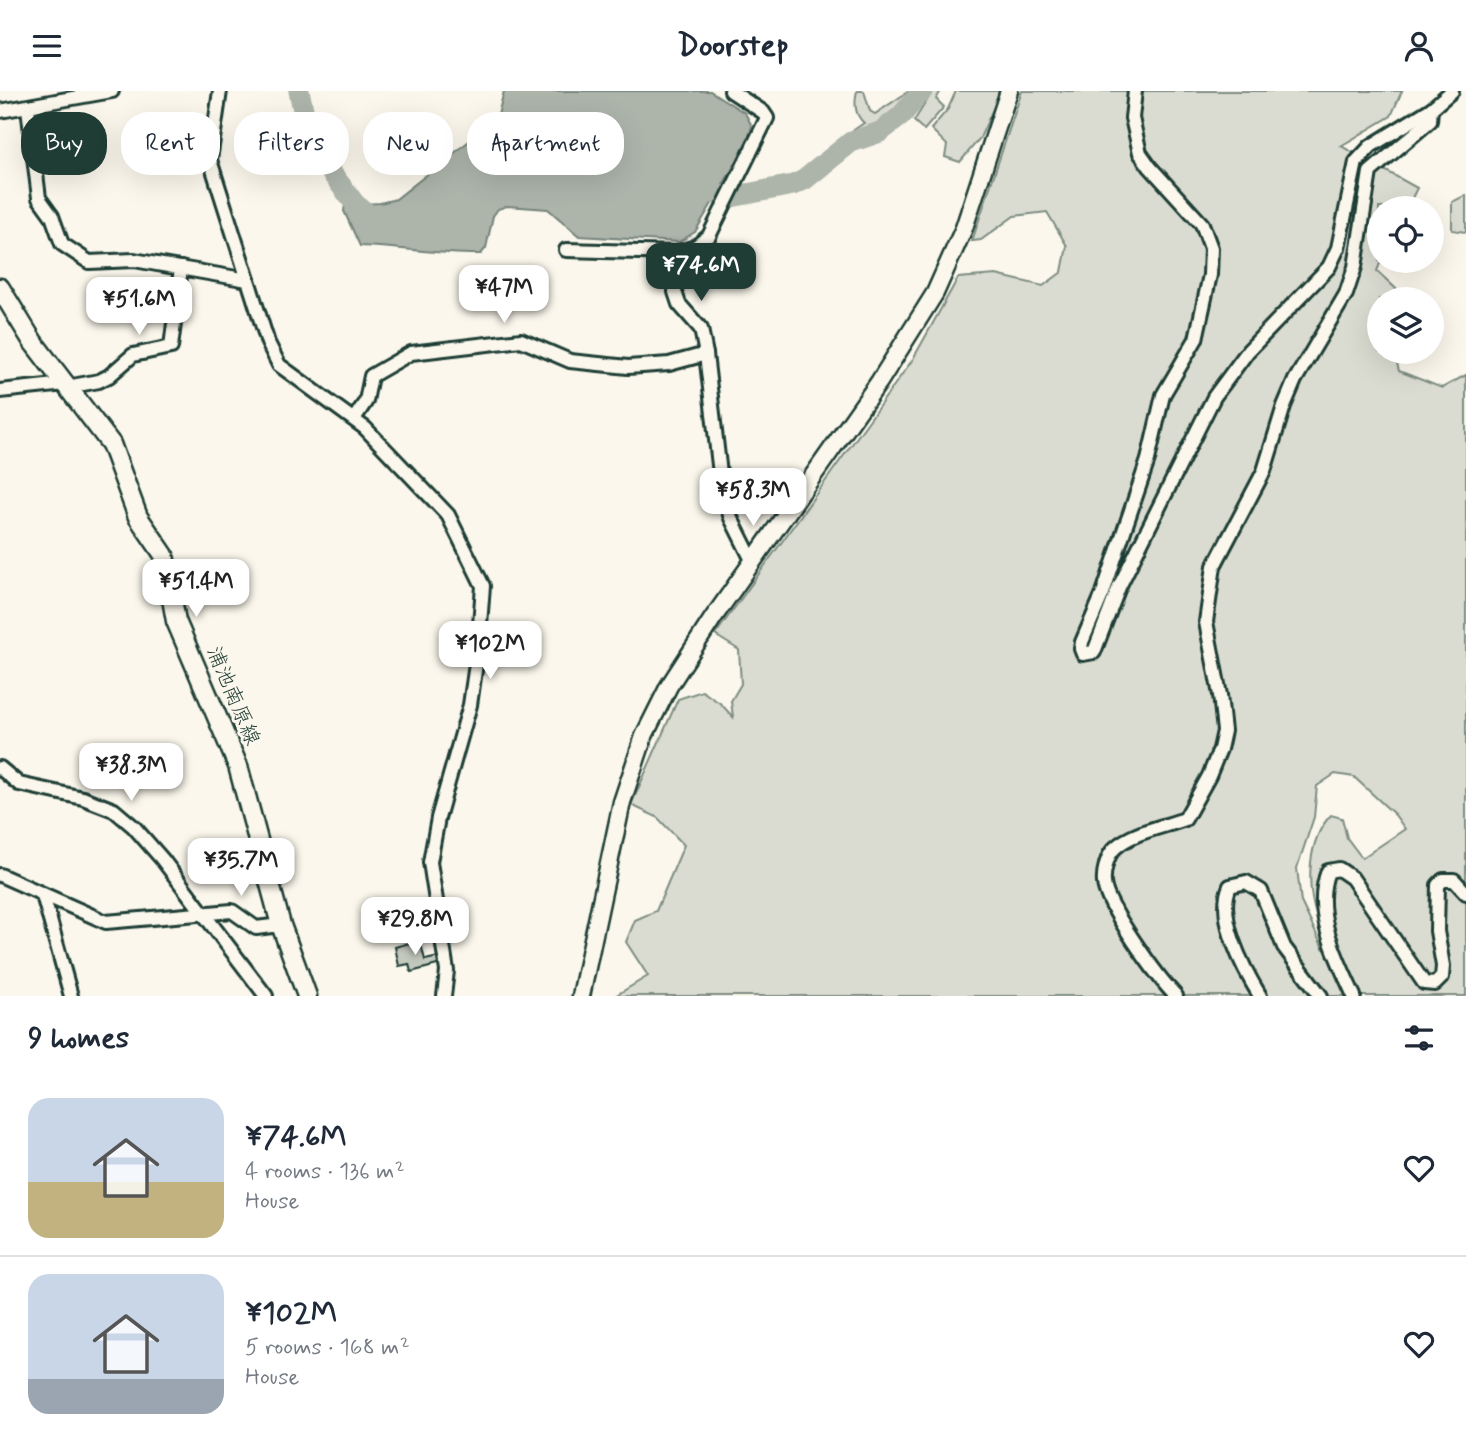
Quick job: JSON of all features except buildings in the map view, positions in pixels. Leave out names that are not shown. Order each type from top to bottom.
[{"type":"main road","name":"浦池南原線","points":[[0,288],[33,342],[111,444],[138,517],[164,555],[176,621],[238,766],[281,925],[307,996]]},
{"type":"street","points":[[0,111],[112,91]]},
{"type":"street","points":[[220,91],[210,160],[247,280],[279,365],[354,419],[448,515],[483,586],[470,705],[438,818],[430,862],[447,971],[444,996]]},
{"type":"street","points":[[566,250],[676,253],[695,247],[709,236],[733,193],[767,118],[764,113],[731,91]]},
{"type":"street","points":[[581,996],[622,802],[644,736],[668,686],[879,382],[935,293],[964,228],[1009,91]]},
{"type":"street","points":[[1135,91],[1132,118],[1140,153],[1202,224],[1211,248],[1210,275],[1196,339],[1163,395],[1148,460],[1103,593],[1082,642],[1083,654],[1090,655],[1094,652],[1119,587],[1214,397],[1248,351],[1329,267],[1338,247],[1356,162],[1371,146],[1431,109],[1452,91]]},
{"type":"street","points":[[28,108],[39,198],[52,216],[61,244],[89,262],[134,260],[247,280]]},
{"type":"street","points":[[1176,996],[1144,958],[1109,897],[1104,884],[1105,867],[1114,849],[1132,837],[1185,818],[1209,776],[1220,750],[1224,731],[1206,621],[1214,566],[1264,471],[1295,380],[1346,294],[1355,267],[1370,172],[1430,121],[1431,109]]},
{"type":"street","points":[[676,253],[675,292],[679,304],[701,329],[706,354],[722,491],[731,518],[752,562]]},
{"type":"street","points":[[0,386],[0,392],[99,381],[109,376],[133,355],[171,347],[181,268]]},
{"type":"street","points":[[354,419],[366,401],[370,376],[411,353],[522,340],[570,361],[628,367],[669,364],[706,354]]},
{"type":"street","points":[[0,768],[19,784],[83,798],[114,810],[134,827],[162,859],[201,914],[266,996]]},
{"type":"street","points":[[1354,996],[1331,944],[1323,907],[1323,883],[1328,871],[1339,869],[1352,878],[1424,983],[1435,983],[1442,977],[1443,966],[1437,931],[1438,885],[1443,880],[1454,880],[1466,893]]},
{"type":"street","points":[[0,876],[106,922],[232,911],[256,928],[281,925]]},
{"type":"street","points":[[1259,996],[1227,924],[1226,895],[1230,885],[1238,882],[1246,882],[1261,891],[1284,947],[1321,996]]},
{"type":"street","points":[[44,895],[71,996]]},
{"type":"shaded area","points":[[504,91],[710,91],[745,113],[752,126],[746,146],[695,232],[679,242],[579,236],[548,209],[507,206],[498,209],[493,216],[486,248],[481,254],[360,246],[344,211],[345,205],[380,203],[396,199],[426,175],[453,175],[453,154],[467,143],[467,175],[624,175],[624,112],[499,112]]},
{"type":"shaded area","points":[[857,91],[864,91],[870,111],[875,114],[909,91],[916,91],[896,115],[837,148],[842,138],[864,123],[856,109]]},
{"type":"shaded area","points":[[933,91],[941,91],[936,99],[944,107],[924,130],[914,121]]},
{"type":"shaded area","points":[[956,91],[1001,91],[980,138],[960,162],[945,157],[947,145],[931,129],[948,109]]},
{"type":"shaded area","points":[[1022,91],[1402,91],[1391,116],[1341,146],[1417,188],[1413,196],[1367,196],[1367,273],[1379,273],[1394,287],[1367,287],[1367,364],[1397,364],[1399,371],[1442,388],[1466,375],[1466,996],[615,996],[648,976],[626,942],[635,920],[656,911],[684,845],[657,817],[631,805],[678,699],[702,691],[721,704],[733,717],[731,701],[741,684],[739,650],[715,635],[913,359],[958,278],[996,275],[1043,286],[1062,272],[1067,246],[1047,212],[1014,216],[981,240],[972,241]],"holes":[[[1335,774],[1354,777],[1395,815],[1405,829],[1362,858],[1347,838],[1342,818],[1331,815],[1317,837],[1310,878],[1313,905],[1322,929],[1341,960],[1323,948],[1301,902],[1297,868],[1314,817],[1317,786]]]},
{"type":"shaded area","points":[[1466,195],[1466,232],[1452,230],[1452,202]]},
{"type":"waterway","points":[[299,91],[311,146],[356,205],[376,220]]},
{"type":"waterway","points":[[692,184],[726,198],[793,185],[804,180],[851,142],[880,132],[901,116],[922,91]]}]
